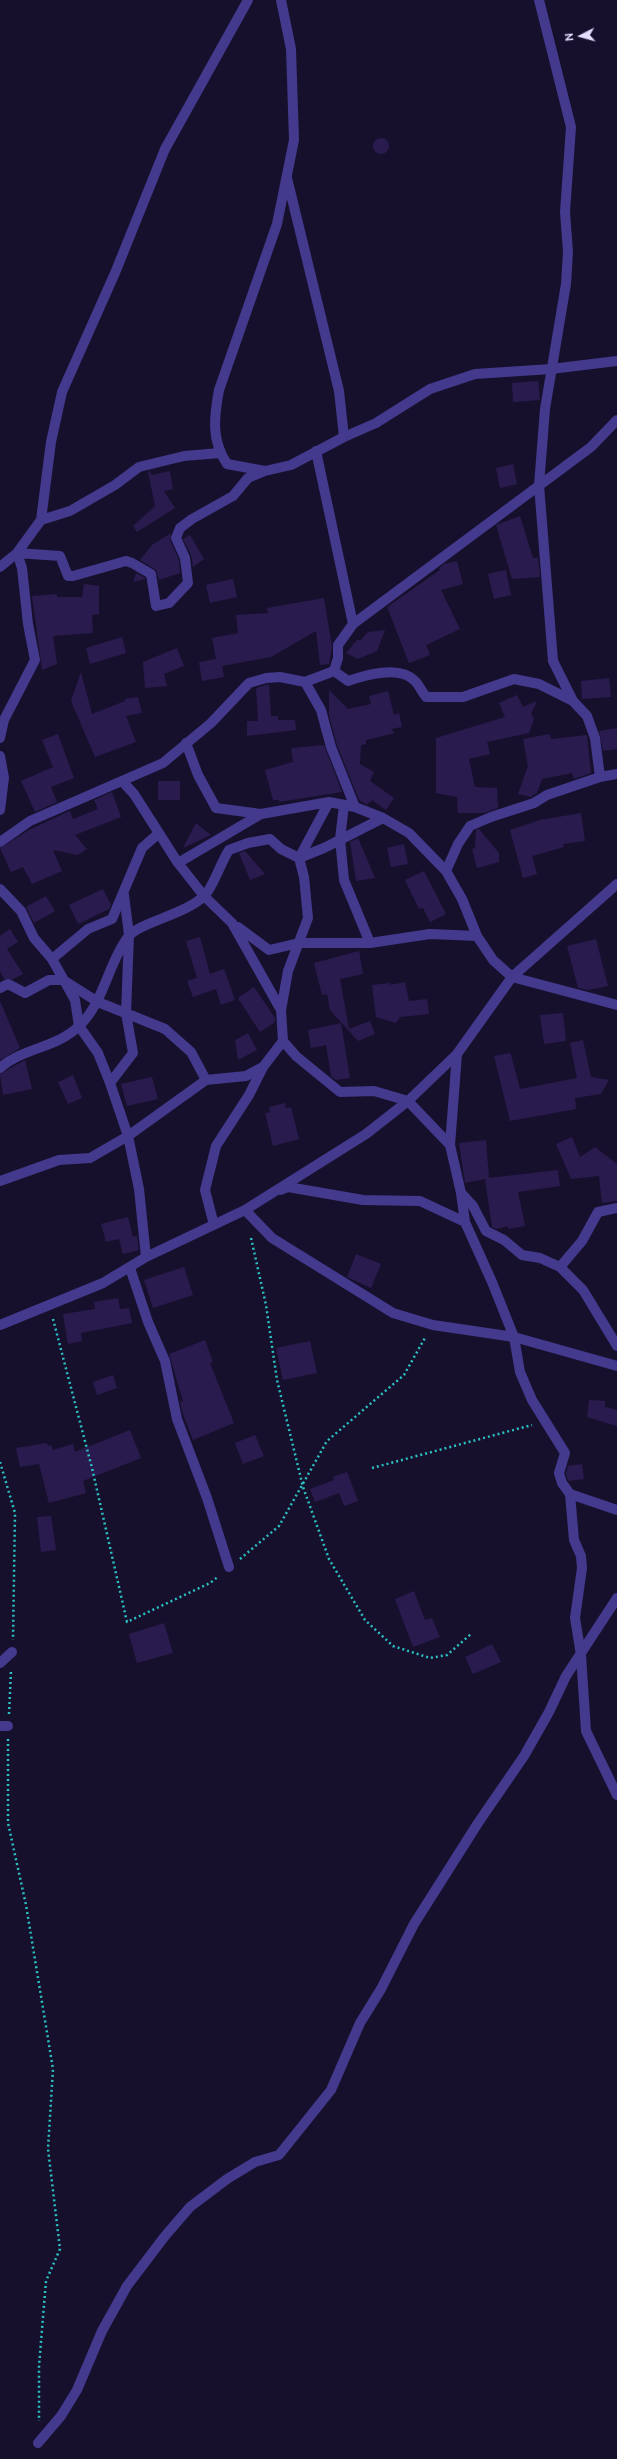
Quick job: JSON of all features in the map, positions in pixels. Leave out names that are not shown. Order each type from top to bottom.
[{"type":"street","points":[[0,567],[17,553],[41,520],[51,442],[62,392],[115,273],[165,149],[248,0]]},
{"type":"street","points":[[265,471],[227,464],[220,453],[215,437],[214,418],[219,390],[277,224],[294,133],[291,50],[281,0]]},
{"type":"street","points":[[539,0],[571,127],[565,212],[568,252],[566,284],[551,369],[539,485],[553,661],[573,702]]},
{"type":"street","points":[[287,176],[338,384],[344,437]]},
{"type":"street","points":[[17,553],[60,556],[68,576],[73,576],[118,562],[132,563],[151,574],[156,606],[169,603],[188,583],[184,558],[176,538],[180,528],[202,512],[233,496],[248,478],[265,471],[292,465],[316,451],[376,423],[430,389],[475,374],[551,369],[617,361]]},
{"type":"street","points":[[334,671],[338,658],[338,645],[353,624],[591,447],[617,420]]},
{"type":"street","points":[[316,451],[353,624]]},
{"type":"street","points":[[41,520],[70,511],[115,485],[139,467],[184,456],[220,453]]},
{"type":"street","points":[[0,738],[4,720],[35,660],[28,624],[22,568],[17,553]]},
{"type":"street","points":[[334,671],[348,681],[374,672],[400,674],[414,680],[426,697],[463,697],[514,679],[538,684],[573,702],[587,716],[595,738],[600,777]]},
{"type":"street","points":[[0,842],[30,821],[163,763],[211,723],[249,683],[266,678],[280,677],[305,682],[334,671]]},
{"type":"street","points":[[305,682],[321,710],[331,747],[355,807]]},
{"type":"street","points":[[186,743],[198,775],[216,808],[261,814],[329,802],[355,807],[383,818],[409,833],[446,872],[462,899],[477,936],[493,960],[512,977],[617,1005]]},
{"type":"street","points":[[0,756],[4,778],[3,802],[0,810]]},
{"type":"street","points":[[446,872],[458,844],[470,826],[491,816],[534,803],[547,795],[600,777],[617,774]]},
{"type":"street","points":[[122,781],[134,794],[178,863],[204,896],[232,923],[269,950],[299,943],[370,943],[430,934],[477,936]]},
{"type":"street","points":[[329,802],[299,858],[304,877],[308,918],[288,971],[281,1010],[283,1041],[296,1056],[340,1092],[374,1091],[408,1101],[450,1145]]},
{"type":"street","points":[[344,805],[340,839],[344,880],[370,943]]},
{"type":"street","points":[[178,863],[261,814]]},
{"type":"street","points":[[0,1068],[8,1060],[61,1039],[79,1026],[98,1002],[103,984],[129,935],[183,912],[204,896],[229,850],[248,843],[270,839],[281,849],[299,858],[324,848],[383,818]]},
{"type":"street","points":[[52,958],[88,929],[112,919],[124,895],[142,848],[159,833]]},
{"type":"street","points":[[0,1324],[103,1283],[146,1258],[245,1210],[366,1134],[408,1101],[457,1054],[512,977],[617,884]]},
{"type":"street","points":[[0,889],[21,911],[34,938],[52,958],[75,1000],[79,1026],[98,1053],[128,1136],[139,1189],[146,1258]]},
{"type":"street","points":[[110,1084],[133,1053],[126,1013],[129,935],[124,895]]},
{"type":"street","points":[[232,923],[281,1010]]},
{"type":"street","points":[[0,988],[8,984],[26,993],[49,980],[63,980],[98,1002],[165,1029],[190,1052],[206,1080]]},
{"type":"street","points":[[214,1225],[205,1190],[216,1146],[249,1095],[263,1067],[283,1041]]},
{"type":"street","points":[[457,1054],[450,1145],[461,1193],[465,1222],[492,1282],[514,1337],[520,1372],[532,1400],[564,1453],[559,1473],[562,1483],[570,1494],[574,1540],[581,1556],[582,1568],[575,1618],[581,1655],[586,1731],[617,1795]]},
{"type":"street","points":[[0,1177],[59,1160],[90,1158],[128,1136],[206,1080],[246,1076],[263,1067]]},
{"type":"street","points":[[0,1181],[11,1175]]},
{"type":"street","points":[[273,1193],[288,1187],[363,1200],[420,1201],[465,1222]]},
{"type":"street","points":[[461,1193],[473,1206],[486,1231],[504,1240],[522,1255],[540,1258],[560,1267],[583,1290],[617,1346]]},
{"type":"street","points":[[560,1267],[582,1241],[598,1212],[617,1208]]},
{"type":"street","points":[[245,1210],[272,1238],[393,1313],[433,1325],[514,1337],[617,1366]]},
{"type":"street","points":[[130,1268],[148,1322],[165,1361],[177,1419],[207,1498],[229,1568]]},
{"type":"street","points":[[570,1494],[617,1510]]},
{"type":"street","points":[[38,2443],[62,2416],[77,2390],[102,2331],[127,2286],[165,2236],[190,2207],[227,2179],[255,2162],[279,2155],[331,2090],[360,2023],[382,1989],[414,1924],[478,1823],[524,1756],[549,1712],[566,1676],[617,1598]]},
{"type":"street","points":[[0,1663],[12,1652]]},
{"type":"path","points":[[245,1210],[266,1305],[277,1380],[303,1487],[329,1559],[366,1620],[393,1646],[430,1658],[447,1655],[471,1634]]},
{"type":"path","points":[[49,1304],[92,1468],[127,1622],[210,1583],[279,1526],[303,1487],[327,1441],[404,1375],[433,1325]]},
{"type":"path","points":[[372,1468],[546,1421]]},
{"type":"path","points":[[0,1462],[15,1513],[12,1652],[4,1726],[8,1823],[26,1905],[53,2070],[48,2149],[60,2249],[46,2281],[39,2366],[38,2443]]},
{"type":"building","points":[[381,138],[387,140],[389,146],[387,152],[381,154],[375,152],[373,146],[375,140]]},
{"type":"building","points":[[538,381],[540,400],[513,402],[512,383]]},
{"type":"building","points":[[513,464],[517,484],[500,488],[496,468]]},
{"type":"building","points":[[149,471],[152,475],[170,471],[173,489],[164,491],[175,508],[137,532],[133,526],[155,506]]},
{"type":"building","points":[[520,516],[533,558],[538,558],[540,577],[512,579],[496,525]]},
{"type":"building","points":[[171,533],[170,540],[179,560],[180,573],[159,580],[156,570],[140,560],[152,545]]},
{"type":"building","points":[[190,535],[204,559],[193,567],[191,555],[183,539]]},
{"type":"building","points":[[457,561],[463,584],[441,590],[460,629],[426,645],[430,655],[409,663],[387,607],[440,570],[439,568],[444,564]]},
{"type":"building","points":[[506,570],[511,595],[494,599],[488,574]]},
{"type":"building","points":[[136,573],[145,578],[145,579],[133,582]]},
{"type":"building","points":[[233,579],[237,597],[210,603],[206,585]]},
{"type":"building","points":[[84,584],[99,586],[99,614],[92,615],[93,633],[53,636],[57,664],[42,670],[32,596],[57,594],[57,597],[82,597]]},
{"type":"building","points":[[324,598],[332,647],[329,664],[320,665],[316,631],[271,657],[222,666],[224,677],[202,681],[199,662],[216,659],[212,638],[238,633],[236,615],[268,613],[267,608]]},
{"type":"building","points":[[385,630],[377,651],[358,659],[346,653],[357,640],[361,640],[368,632]]},
{"type":"building","points":[[122,637],[126,653],[90,664],[86,648]]},
{"type":"building","points":[[177,648],[184,666],[164,674],[167,686],[145,688],[143,662]]},
{"type":"building","points":[[81,672],[92,714],[125,701],[125,699],[138,697],[142,713],[126,716],[136,742],[95,757],[71,701]]},
{"type":"building","points":[[609,678],[611,697],[582,699],[581,681]]},
{"type":"building","points":[[269,684],[271,716],[278,716],[278,720],[295,720],[296,730],[247,736],[247,721],[258,721],[256,688]]},
{"type":"building","points":[[329,690],[348,709],[371,704],[369,696],[388,691],[394,715],[399,713],[402,727],[391,729],[395,733],[366,740],[366,744],[361,745],[360,764],[374,772],[370,781],[394,798],[386,810],[372,800],[367,805],[359,800],[337,745],[329,715]]},
{"type":"building","points":[[517,695],[523,707],[537,701],[531,714],[534,719],[529,733],[487,742],[490,754],[469,759],[475,787],[497,788],[498,808],[484,813],[458,813],[457,797],[436,793],[436,738],[505,717],[499,703]]},
{"type":"building","points":[[617,728],[617,749],[603,751],[599,731]]},
{"type":"building","points":[[58,734],[74,778],[51,787],[57,802],[35,812],[21,781],[53,767],[42,740]]},
{"type":"building","points":[[550,734],[551,739],[587,735],[591,773],[574,779],[572,773],[542,779],[537,793],[531,797],[518,794],[528,766],[523,739]]},
{"type":"building","points":[[324,745],[342,792],[279,802],[279,800],[273,800],[265,770],[293,762],[291,748]]},
{"type":"building","points":[[158,781],[180,781],[180,800],[158,800]]},
{"type":"building","points":[[112,792],[121,817],[75,835],[87,849],[78,855],[53,850],[62,871],[32,884],[23,867],[11,872],[0,848],[29,830],[70,811],[73,819],[98,809],[94,800]]},
{"type":"building","points":[[581,813],[585,841],[563,844],[564,847],[532,856],[537,874],[523,878],[510,830],[540,820]]},
{"type":"building","points":[[196,823],[211,835],[183,848]]},
{"type":"building","points":[[479,829],[499,853],[499,862],[477,868],[472,849],[475,848],[476,830]]},
{"type":"building","points":[[358,838],[375,878],[356,881],[350,842]]},
{"type":"building","points":[[404,844],[408,864],[391,867],[387,848]]},
{"type":"building","points":[[245,851],[265,874],[250,880],[239,853]]},
{"type":"building","points":[[424,871],[446,914],[430,922],[423,908],[419,909],[405,880]]},
{"type":"building","points":[[103,889],[111,905],[109,909],[78,924],[69,905]]},
{"type":"building","points":[[46,896],[55,911],[34,923],[26,907]]},
{"type":"building","points":[[10,929],[18,942],[7,949],[23,974],[13,979],[4,979],[0,971],[0,936]]},
{"type":"building","points":[[200,937],[210,974],[224,969],[235,1000],[221,1005],[216,989],[193,997],[187,981],[197,978],[186,941]]},
{"type":"building","points":[[596,939],[608,986],[588,990],[578,988],[567,946]]},
{"type":"building","points":[[359,951],[363,974],[340,979],[349,1029],[370,1021],[375,1034],[358,1041],[330,1010],[327,994],[322,995],[314,963]]},
{"type":"building","points":[[405,982],[409,1001],[427,999],[429,1014],[400,1017],[396,1023],[376,1017],[372,985],[390,983],[390,985]]},
{"type":"building","points":[[254,987],[275,1018],[275,1022],[260,1032],[238,998]]},
{"type":"building","points":[[0,1001],[20,1048],[0,1060]]},
{"type":"building","points":[[563,1013],[566,1041],[544,1044],[540,1015]]},
{"type":"building","points":[[341,1023],[350,1078],[336,1080],[331,1076],[326,1045],[311,1048],[308,1030]]},
{"type":"building","points":[[248,1033],[257,1050],[238,1060],[235,1040]]},
{"type":"building","points":[[583,1040],[591,1077],[609,1080],[601,1094],[575,1098],[576,1109],[510,1121],[494,1056],[510,1053],[520,1089],[577,1078],[570,1043]]},
{"type":"building","points":[[25,1060],[32,1089],[3,1095],[0,1074]]},
{"type":"building","points":[[73,1075],[82,1098],[68,1104],[58,1082]]},
{"type":"building","points":[[152,1077],[158,1099],[127,1106],[121,1084]]},
{"type":"building","points":[[285,1103],[286,1108],[291,1107],[299,1139],[273,1146],[265,1113],[270,1112],[269,1107]]},
{"type":"building","points":[[572,1137],[580,1157],[595,1147],[617,1164],[617,1201],[602,1203],[599,1176],[571,1179],[556,1144]]},
{"type":"building","points":[[486,1140],[489,1178],[558,1170],[560,1186],[518,1192],[525,1226],[508,1229],[508,1226],[496,1229],[492,1227],[485,1179],[465,1183],[459,1143]]},
{"type":"building","points":[[128,1217],[133,1237],[137,1236],[139,1250],[123,1254],[119,1239],[106,1242],[101,1224]]},
{"type":"building","points":[[356,1254],[381,1264],[371,1288],[347,1277]]},
{"type":"building","points":[[184,1267],[193,1295],[153,1308],[144,1280]]},
{"type":"building","points":[[118,1298],[120,1309],[129,1308],[132,1323],[81,1333],[82,1341],[68,1344],[63,1314],[95,1309],[94,1302]]},
{"type":"building","points":[[205,1340],[213,1362],[210,1363],[234,1423],[193,1440],[183,1414],[180,1402],[183,1401],[169,1354]]},
{"type":"building","points":[[310,1341],[317,1373],[283,1380],[276,1348]]},
{"type":"building","points":[[113,1375],[117,1388],[97,1395],[93,1382]]},
{"type":"building","points":[[589,1400],[605,1401],[605,1407],[617,1410],[617,1426],[587,1417]]},
{"type":"building","points":[[130,1430],[141,1458],[83,1481],[86,1493],[49,1503],[39,1464],[20,1467],[16,1448],[47,1443],[48,1446],[51,1445],[53,1450],[73,1444],[75,1452]]},
{"type":"building","points":[[255,1435],[264,1456],[243,1464],[235,1443]]},
{"type":"building","points":[[582,1464],[584,1479],[568,1481],[566,1473],[568,1466]]},
{"type":"building","points":[[347,1472],[358,1501],[344,1506],[339,1493],[315,1502],[310,1489],[334,1480],[333,1477]]},
{"type":"building","points":[[51,1516],[56,1550],[41,1552],[37,1517]]},
{"type":"building","points":[[414,1591],[425,1620],[432,1618],[440,1637],[413,1647],[395,1599]]},
{"type":"building","points":[[164,1623],[173,1653],[137,1663],[129,1634]]},
{"type":"building","points":[[492,1644],[501,1662],[473,1674],[465,1657]]}]
